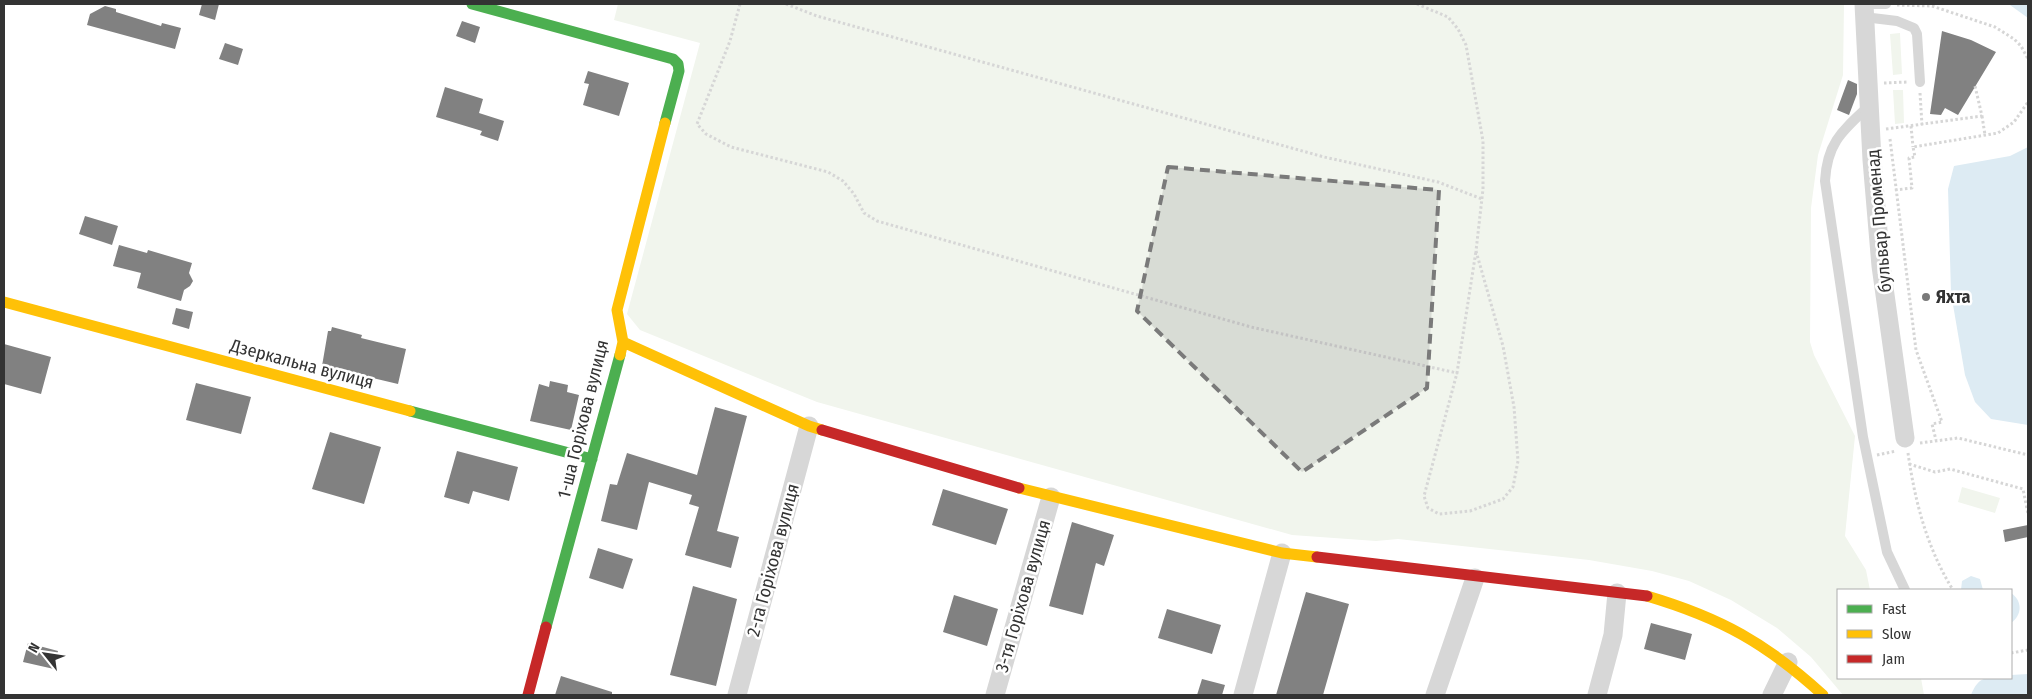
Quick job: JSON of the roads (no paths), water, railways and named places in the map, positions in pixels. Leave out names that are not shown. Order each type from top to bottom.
[{"type":"street","name":"1-ша Горіхова вулиця","points":[[472,4],[673,59],[678,64],[679,71],[617,310],[623,342],[528,695]]},
{"type":"street","name":"бульвар Променад","points":[[1866,8],[1869,106],[1880,129],[1881,266],[1908,444]]},
{"type":"street","name":"Дзеркальна вулиця","points":[[4,302],[592,459]]},
{"type":"street","points":[[623,342],[809,426],[1052,497],[1282,554],[1475,578],[1647,596],[1685,606],[1715,618],[1762,644],[1788,662],[1823,695]]},
{"type":"street","name":"2-га Горіхова вулиця","points":[[737,695],[809,426]]},
{"type":"street","name":"3-тя Горіхова вулиця","points":[[995,695],[1052,497]]},
{"type":"street","points":[[1243,695],[1282,554]]},
{"type":"street","points":[[1435,695],[1475,578]]},
{"type":"street","points":[[1597,695],[1613,635],[1617,593]]},
{"type":"street","points":[[1772,695],[1788,662]]},
{"type":"lane","points":[[1866,8],[1886,4]]},
{"type":"lane","points":[[1866,8],[1914,28],[1917,34],[1920,82]]},
{"type":"lane","points":[[1869,106],[1835,140],[1828,154],[1825,181],[1863,437],[1887,552],[1905,589]]},
{"type":"place","name":"Яхта","points":[[1926,297]]}]
